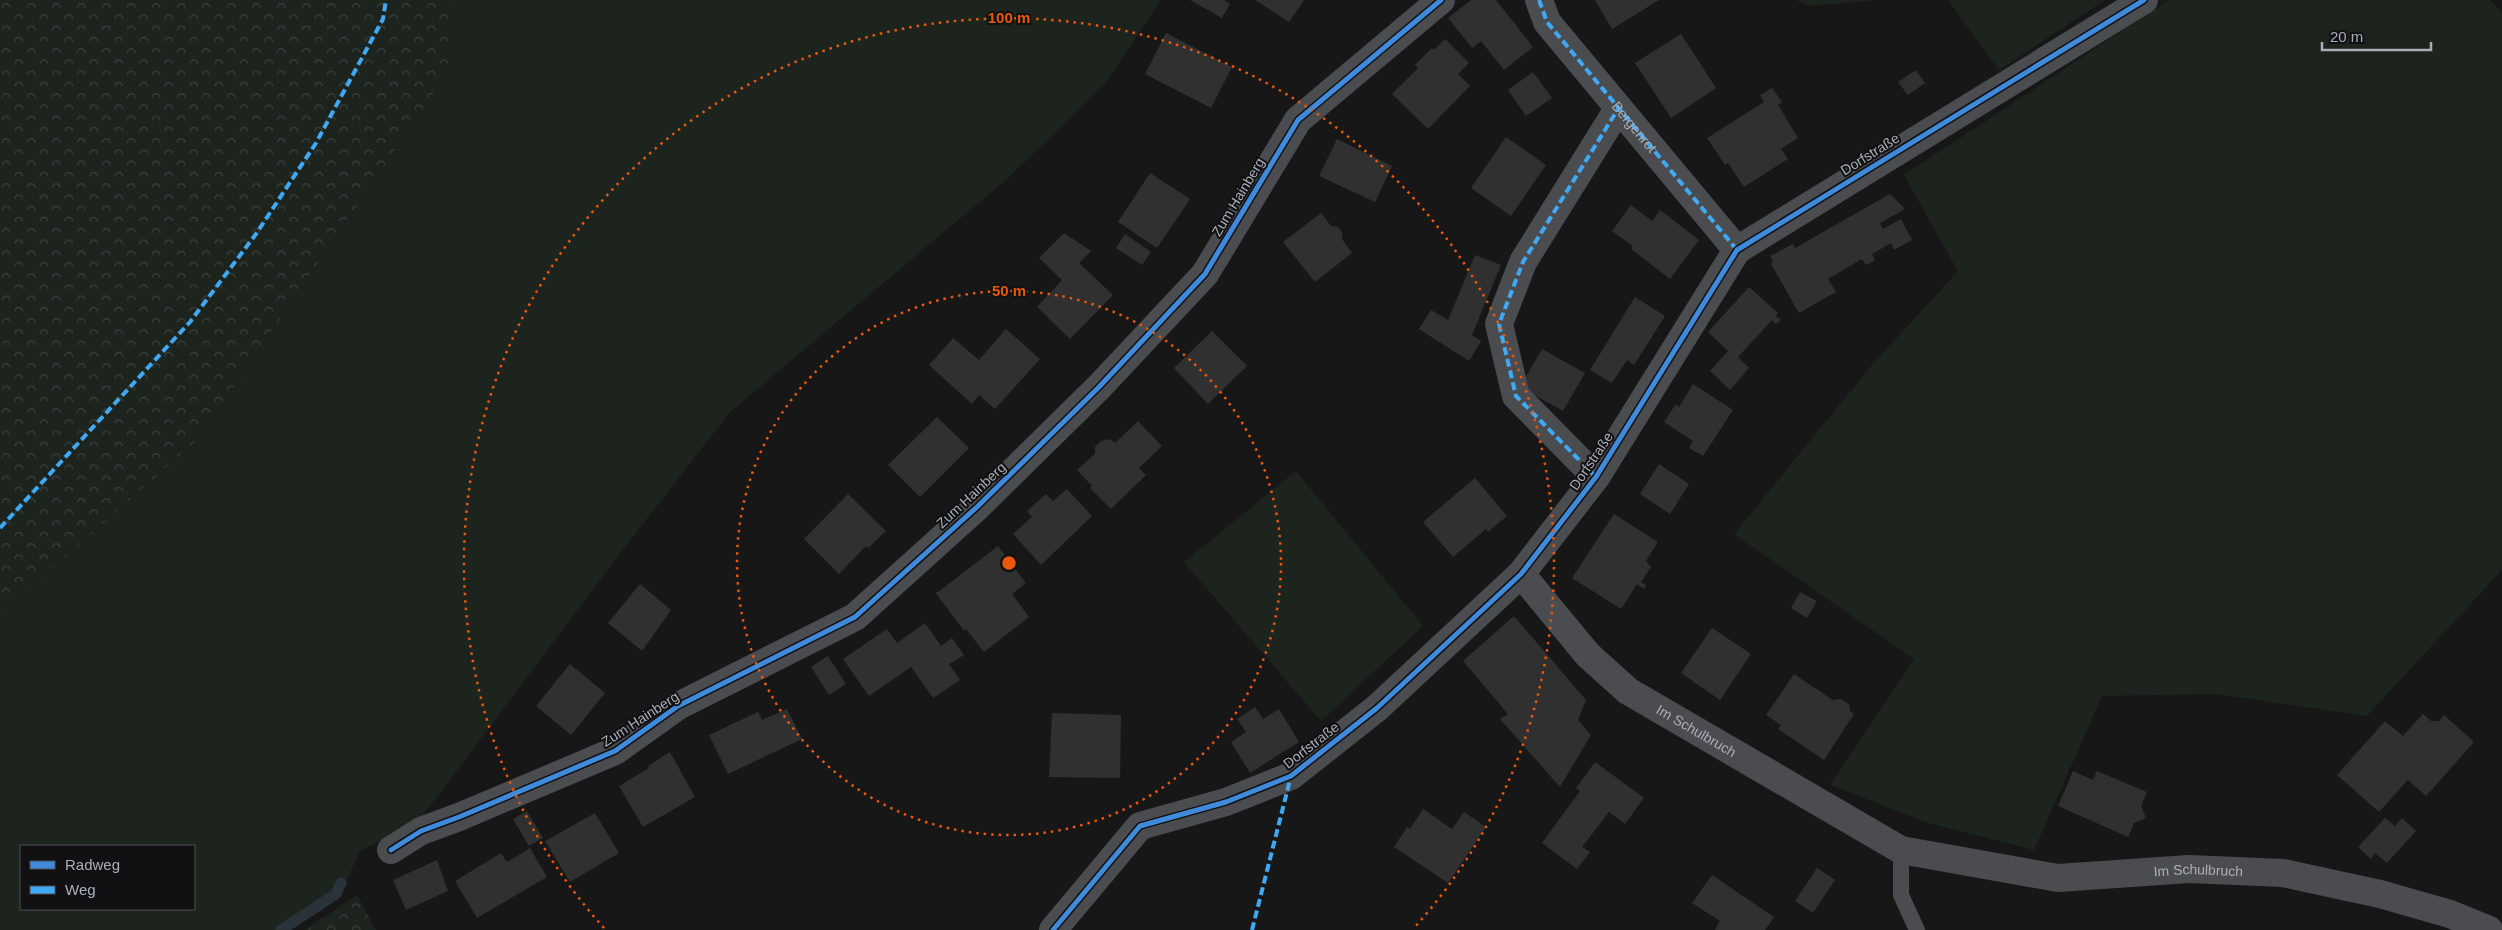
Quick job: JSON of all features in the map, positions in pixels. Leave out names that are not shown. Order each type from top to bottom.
[{"type":"street","name":"Zum Hainberg","points":[[391,850],[421,831],[460,817],[615,751],[678,706],[855,617],[977,507],[1099,387],[1205,274],[1298,120],[1441,0]]},
{"type":"street","name":"Bergenrot","points":[[1539,0],[1547,22],[1737,250]]},
{"type":"street","name":"Dorfstraße","points":[[1053,930],[1140,826],[1226,802],[1291,776],[1377,708],[1521,574],[1596,477],[1737,250],[2144,0]]},
{"type":"street","name":"Dorfstraße","points":[[1596,477],[1516,396],[1499,324],[1523,262],[1618,109]]},
{"type":"street","name":"Im Schulbruch","points":[[1521,574],[1588,655],[1628,691],[1902,850],[2058,878],[2190,869],[2283,873],[2380,894],[2450,914],[2489,930]]},
{"type":"lane","points":[[1902,850],[1901,895],[1917,930]]},
{"type":"green space","points":[[0,0],[453,0],[447,74],[198,439],[0,615]]},
{"type":"green space","points":[[453,0],[1161,0],[1105,84],[1007,179],[730,412],[618,556],[418,822],[360,851],[338,899],[288,930],[0,930],[0,615],[198,439],[447,74]]},
{"type":"green space","points":[[1796,0],[1876,0],[1810,6]]},
{"type":"green space","points":[[1948,0],[2105,0],[1999,70]]},
{"type":"green space","points":[[2169,0],[2490,0],[2502,13],[2502,570],[2367,716],[2216,694],[2102,696],[2034,850],[1929,823],[1830,785],[1914,659],[1734,534],[1872,365],[1958,271],[1904,175]]},
{"type":"green space","points":[[1296,471],[1423,626],[1321,721],[1184,562]]},
{"type":"green space","points":[[357,895],[376,930],[305,930]]},
{"type":"building","points":[[1190,0],[1224,0],[1230,4],[1222,18]]},
{"type":"building","points":[[1255,0],[1304,0],[1289,22]]},
{"type":"building","points":[[1471,0],[1496,0],[1533,47],[1504,70],[1481,41],[1472,48],[1448,18]]},
{"type":"building","points":[[1595,0],[1659,0],[1612,29]]},
{"type":"building","points":[[1166,33],[1232,67],[1211,108],[1145,74]]},
{"type":"building","points":[[1681,34],[1716,88],[1671,118],[1635,63]]},
{"type":"building","points":[[1445,39],[1469,63],[1458,74],[1470,86],[1428,129],[1392,94],[1418,68],[1415,65],[1432,48],[1434,50]]},
{"type":"building","points":[[1916,70],[1925,83],[1908,95],[1898,82]]},
{"type":"building","points":[[1533,72],[1552,98],[1526,116],[1508,90]]},
{"type":"building","points":[[1772,88],[1782,102],[1778,105],[1798,138],[1781,149],[1788,159],[1744,187],[1728,163],[1725,165],[1707,138],[1764,102],[1760,95]]},
{"type":"building","points":[[1506,137],[1546,165],[1511,216],[1471,188]]},
{"type":"building","points":[[1337,139],[1392,166],[1375,202],[1319,176]]},
{"type":"building","points":[[1150,173],[1190,199],[1157,248],[1118,222]]},
{"type":"building","points":[[1890,194],[1905,209],[1880,223],[1883,229],[1901,219],[1912,240],[1894,250],[1891,243],[1872,254],[1875,260],[1866,265],[1862,259],[1828,279],[1836,292],[1799,313],[1771,264],[1773,262],[1770,256],[1793,244],[1795,248]]},
{"type":"building","points":[[1631,205],[1652,221],[1660,210],[1699,240],[1670,279],[1631,249],[1633,246],[1612,231]]},
{"type":"building","points":[[1321,213],[1331,226],[1338,227],[1342,232],[1342,239],[1352,253],[1315,282],[1283,242]]},
{"type":"building","points":[[1064,233],[1091,251],[1079,263],[1113,295],[1070,339],[1037,307],[1062,280],[1039,258]]},
{"type":"building","points":[[1125,234],[1151,252],[1142,265],[1116,248]]},
{"type":"building","points":[[1475,255],[1501,265],[1472,335],[1481,341],[1469,361],[1419,329],[1431,310],[1448,320]]},
{"type":"building","points":[[1749,287],[1778,313],[1776,316],[1781,320],[1776,324],[1772,320],[1738,357],[1749,368],[1730,390],[1710,371],[1728,351],[1708,332]]},
{"type":"building","points":[[1635,297],[1665,316],[1634,365],[1627,360],[1612,383],[1590,370]]},
{"type":"building","points":[[1006,329],[1040,359],[995,409],[979,395],[972,404],[929,365],[953,338],[979,360]]},
{"type":"building","points":[[1212,331],[1247,366],[1208,404],[1174,368]]},
{"type":"building","points":[[1542,349],[1585,373],[1563,411],[1520,387]]},
{"type":"building","points":[[1693,384],[1733,410],[1703,456],[1689,448],[1693,441],[1664,422],[1676,404],[1679,407]]},
{"type":"building","points":[[937,417],[969,448],[920,497],[888,465]]},
{"type":"building","points":[[1138,421],[1162,446],[1139,468],[1146,475],[1111,509],[1090,488],[1092,486],[1077,470],[1095,454],[1095,447],[1101,441],[1110,439],[1115,443]]},
{"type":"building","points":[[1659,464],[1689,484],[1670,514],[1640,494]]},
{"type":"building","points":[[1475,478],[1507,516],[1488,532],[1486,529],[1453,557],[1423,522]]},
{"type":"building","points":[[1067,489],[1092,516],[1041,565],[1013,534],[1032,517],[1027,511],[1046,494],[1053,501]]},
{"type":"building","points":[[848,494],[886,531],[868,548],[866,546],[839,574],[804,539]]},
{"type":"building","points":[[1614,514],[1658,542],[1646,561],[1651,567],[1641,582],[1646,585],[1644,589],[1637,584],[1621,609],[1572,578]]},
{"type":"building","points":[[998,546],[1026,583],[1012,594],[1029,617],[984,652],[966,629],[964,631],[935,592],[938,592]]},
{"type":"building","points":[[640,584],[671,610],[642,651],[608,623]]},
{"type":"building","points":[[1800,592],[1817,601],[1807,618],[1791,608]]},
{"type":"building","points":[[1514,616],[1586,700],[1578,720],[1591,735],[1560,787],[1500,719],[1508,714],[1463,661]]},
{"type":"building","points":[[925,623],[941,646],[952,638],[964,655],[949,664],[960,680],[933,698],[911,667],[869,696],[843,659],[887,629],[897,643]]},
{"type":"building","points":[[1712,628],[1751,654],[1720,700],[1681,673]]},
{"type":"building","points":[[828,656],[846,684],[829,695],[811,667]]},
{"type":"building","points":[[570,664],[605,693],[571,735],[536,706]]},
{"type":"building","points":[[1794,674],[1833,700],[1840,699],[1849,704],[1850,711],[1854,714],[1824,760],[1778,729],[1781,725],[1766,715]]},
{"type":"building","points":[[1255,707],[1263,719],[1279,709],[1299,742],[1250,773],[1231,742],[1246,732],[1237,719]]},
{"type":"building","points":[[787,709],[802,739],[728,774],[709,735],[758,712],[762,720]]},
{"type":"building","points":[[1052,713],[1121,715],[1120,778],[1049,777]]},
{"type":"building","points":[[2423,714],[2431,721],[2439,721],[2444,715],[2474,742],[2426,796],[2408,780],[2379,812],[2337,775],[2385,721],[2403,736]]},
{"type":"building","points":[[670,752],[695,797],[643,827],[619,786],[649,768],[648,766]]},
{"type":"building","points":[[1595,762],[1644,798],[1625,824],[1609,812],[1582,847],[1590,852],[1577,869],[1542,843],[1580,791],[1576,788]]},
{"type":"building","points":[[2073,771],[2093,780],[2097,771],[2147,792],[2141,806],[2146,818],[2134,823],[2128,837],[2058,806]]},
{"type":"building","points":[[1423,809],[1452,829],[1464,812],[1486,827],[1448,883],[1394,847],[1407,827],[1410,829]]},
{"type":"building","points":[[527,811],[543,838],[529,846],[513,819]]},
{"type":"building","points":[[595,813],[619,853],[570,882],[545,841]]},
{"type":"building","points":[[2385,818],[2395,826],[2402,818],[2416,831],[2387,863],[2375,853],[2371,859],[2358,847]]},
{"type":"building","points":[[530,848],[547,877],[477,918],[455,881],[501,853],[507,862]]},
{"type":"building","points":[[437,860],[448,891],[406,910],[393,880]]},
{"type":"building","points":[[1817,868],[1835,880],[1813,913],[1795,901]]},
{"type":"building","points":[[1712,875],[1774,917],[1765,930],[1715,930],[1720,921],[1692,903]]},
{"type":"waterway","points":[[281,930],[336,894],[341,883]]},
{"type":"marked path","points":[[0,528],[190,322],[256,234],[316,143],[383,19],[386,0]]},
{"type":"marked path","points":[[1539,0],[1547,22],[1737,250]]},
{"type":"marked path","points":[[1596,477],[1516,396],[1499,324],[1523,262],[1618,109]]},
{"type":"marked path","points":[[1252,930],[1291,776]]},
{"type":"cycle path","points":[[391,850],[421,831],[459,817],[615,751],[678,706],[855,617],[977,507],[1099,387],[1205,274],[1298,120],[1441,0]]},
{"type":"cycle path","points":[[1053,930],[1140,826],[1226,802],[1291,776],[1377,708],[1521,574],[1596,477],[1737,250],[2144,0]]}]
